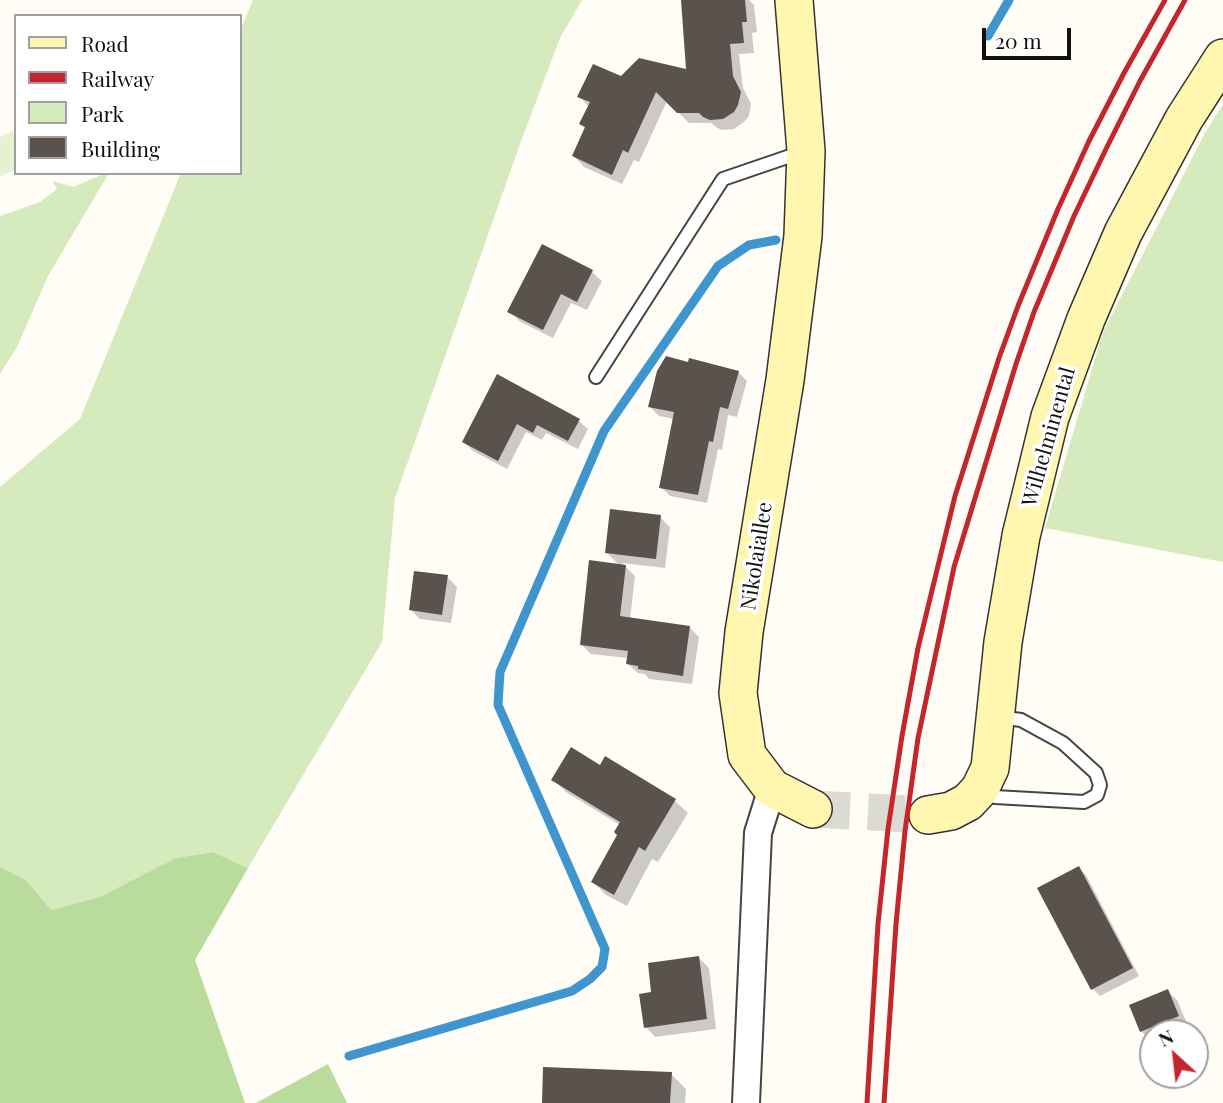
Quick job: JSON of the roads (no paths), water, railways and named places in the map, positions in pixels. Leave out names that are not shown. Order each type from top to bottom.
[{"type":"street","name":"Nikolaiallee","points":[[772,788],[747,755],[738,693],[744,632],[785,380],[803,236],[806,151],[794,0]]},
{"type":"street","name":"Wilhelminental","points":[[980,789],[990,768],[1003,642],[1021,536],[1050,417],[1086,318],[1123,233],[1184,119],[1223,58]]},
{"type":"street","points":[[746,1103],[758,833],[772,788],[813,809]]},
{"type":"street","points":[[928,815],[951,811],[968,802],[980,789]]},
{"type":"lane","points":[[596,377],[723,179],[806,151]]},
{"type":"lane","points":[[980,789],[995,797],[1084,802],[1097,795],[1100,785],[1096,773],[1063,743],[1021,720],[996,717]]},
{"type":"waterway","points":[[988,36],[1009,0]]},
{"type":"waterway","points":[[349,1056],[572,991],[602,967],[605,949],[498,705],[500,672],[604,431],[718,266],[749,245],[776,240]]},
{"type":"tunnel","points":[[813,809],[928,815]]},
{"type":"railway","points":[[867,1103],[878,924],[888,829],[918,648],[955,496],[999,358],[1058,209],[1089,141],[1165,0]]},
{"type":"railway","points":[[884,1103],[905,831],[918,738],[954,567],[1034,312],[1074,216],[1106,149],[1185,0]]}]
